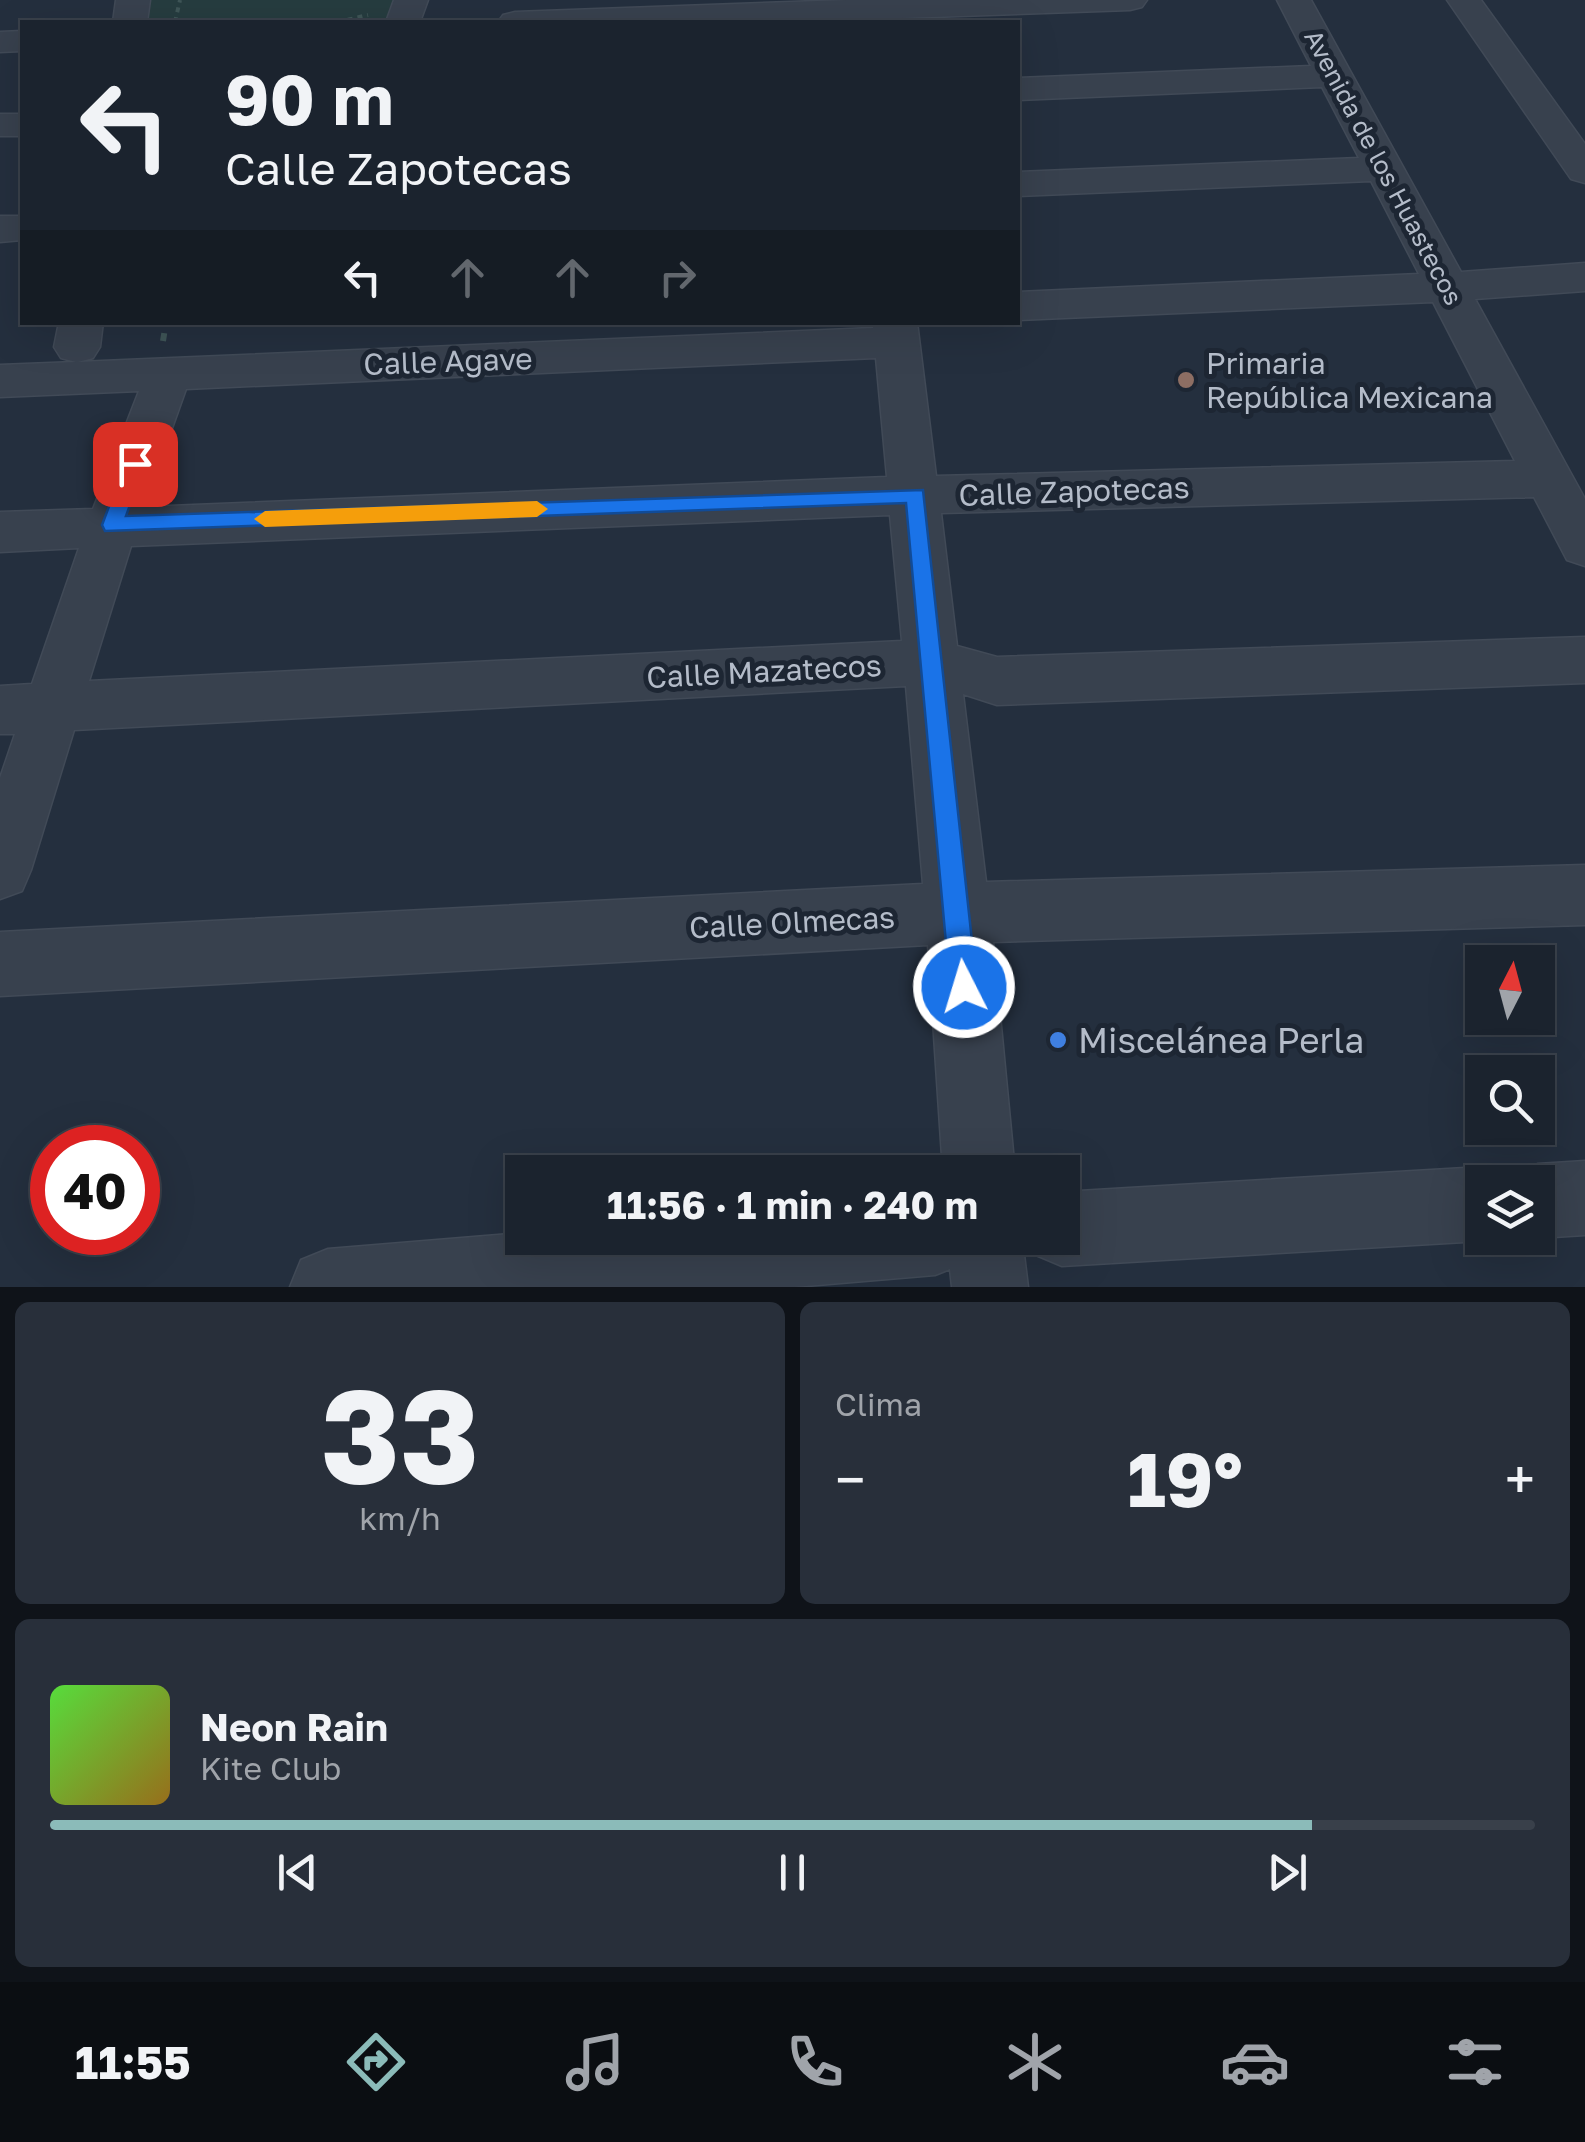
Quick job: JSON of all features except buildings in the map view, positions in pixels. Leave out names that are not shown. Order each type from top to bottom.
[{"type":"street","points":[[579,20],[1130,0]]},
{"type":"street","name":"Avenida de los Huastecos","points":[[1294,0],[1585,546]]},
{"type":"street","points":[[1464,0],[1583,166]]},
{"type":"street","points":[[1020,89],[1335,76]]},
{"type":"street","points":[[1020,184],[1382,169]]},
{"type":"street","points":[[1020,306],[1449,287],[1585,277]]},
{"type":"street","name":"Calle Agave","points":[[0,381],[166,347],[302,330],[517,325]]},
{"type":"street","points":[[896,332],[958,913],[978,1155]]},
{"type":"street","name":"Calle Agave","points":[[0,351],[79,335],[166,347],[896,332]]},
{"type":"street","points":[[0,870],[55,707],[166,347]]},
{"type":"street","name":"Calle Zapotecas","points":[[0,532],[915,495],[1549,478]]},
{"type":"street","name":"Calle Mazatecos","points":[[0,710],[933,662],[997,681],[1585,660]]},
{"type":"street","name":"Calle Olmecas","points":[[0,964],[958,913],[1585,895]]},
{"type":"street","points":[[1555,1200],[1585,1198]]},
{"type":"street","points":[[1080,1228],[1465,1205]]},
{"type":"street","points":[[328,1287],[724,1255]]},
{"type":"street","points":[[987,1255],[990,1287]]},
{"type":"green space","points":[[148,0],[404,0],[397,20],[145,20]]},
{"type":"slow traffic","points":[[265,519],[537,509]]},
{"type":"place","name":"Primaria República Mexicana","points":[[1186,380]]},
{"type":"place","name":"Miscelánea Perla","points":[[1058,1040]]},
{"type":"route","points":[[135,464],[112,525],[915,495],[964,987]]}]
